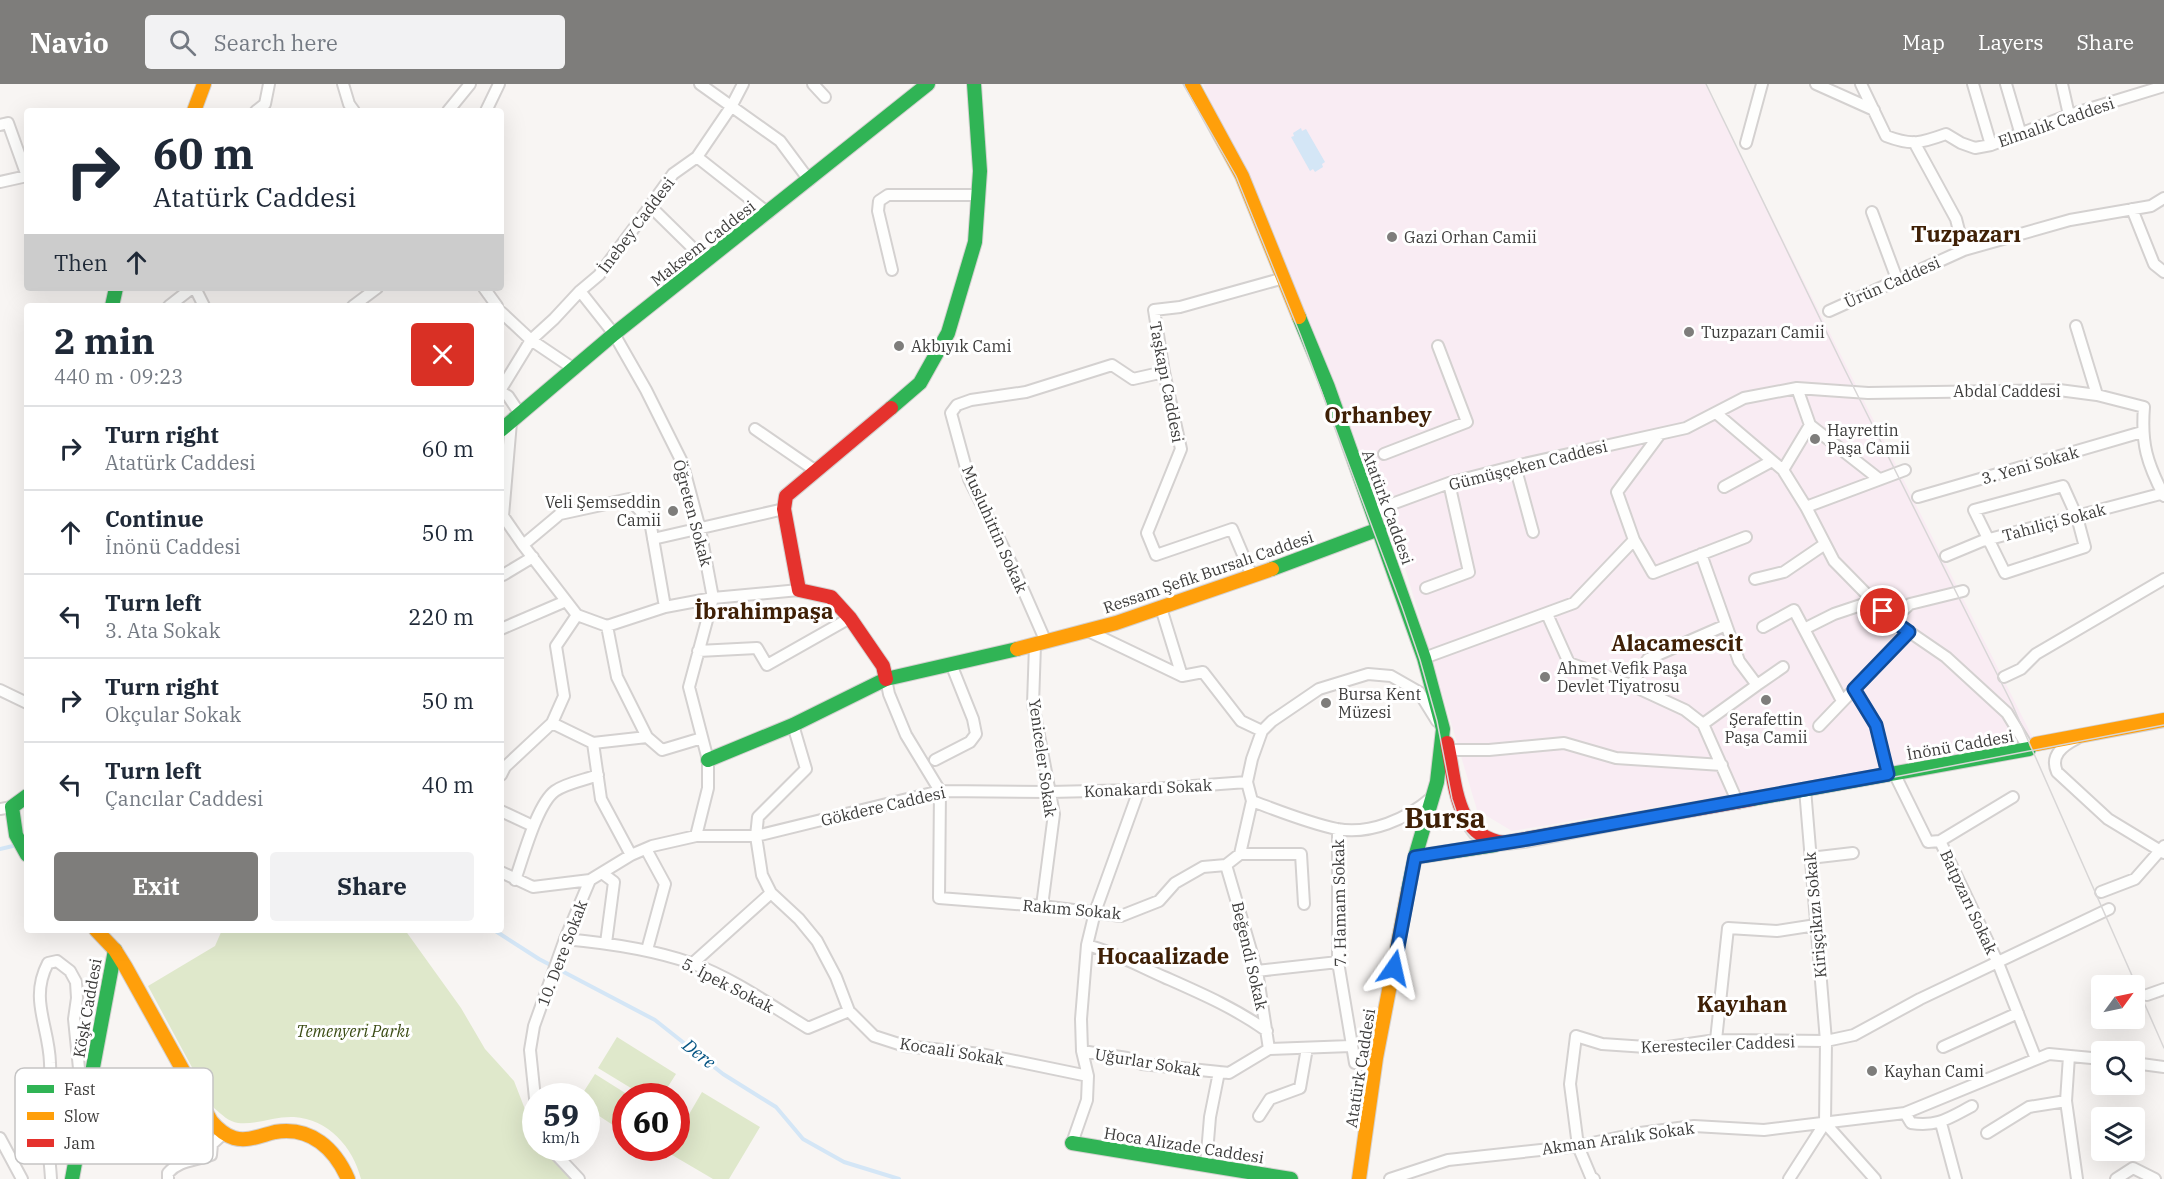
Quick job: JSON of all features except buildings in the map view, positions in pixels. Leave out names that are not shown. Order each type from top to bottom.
[{"type":"main road","points":[[195,108],[204,84]]},
{"type":"main road","name":"Maksem Caddesi","points":[[511,422],[614,334],[928,84]]},
{"type":"main road","points":[[886,679],[883,666],[850,618],[831,597],[799,590],[784,509],[786,496],[920,383],[948,333],[975,242],[980,171],[974,84]]},
{"type":"main road","name":"Atatürk Caddesi","points":[[1192,84],[1242,176],[1328,387],[1424,658],[1443,729],[1439,772],[1415,857],[1375,1067],[1359,1179]]},
{"type":"main road","name":"Ressam Şefik Bursalı Caddesi","points":[[708,760],[794,725],[886,679],[1041,644],[1161,608],[1379,529]]},
{"type":"main road","name":"İnönü Caddesi","points":[[1504,843],[1738,803],[2164,720]]},
{"type":"main road","points":[[1443,729],[1467,822],[1481,837],[1504,843]]},
{"type":"main road","points":[[24,798],[6,808],[24,850]]},
{"type":"main road","points":[[1415,857],[1504,843]]},
{"type":"main road","points":[[99,933],[115,950],[153,1012],[183,1068]]},
{"type":"main road","name":"Köşk Caddesi","points":[[93,1068],[115,950]]},
{"type":"main road","points":[[213,1123],[223,1134],[234,1138],[248,1139],[278,1132],[298,1132],[312,1136],[328,1146],[340,1160],[348,1179]]},
{"type":"main road","name":"Hoca Alizade Caddesi","points":[[1072,1143],[1291,1179]]},
{"type":"main road","name":"Köşk Caddesi","points":[[72,1179],[75,1164]]},
{"type":"street","points":[[260,108],[265,104],[269,84]]},
{"type":"street","points":[[343,84],[352,108]]},
{"type":"street","points":[[451,108],[470,84]]},
{"type":"street","points":[[700,84],[780,141],[809,180]]},
{"type":"street","name":"İnebey Caddesi","points":[[504,386],[531,340],[599,275],[672,174],[697,157],[731,107],[743,84]]},
{"type":"street","points":[[813,84],[825,97]]},
{"type":"street","points":[[1746,143],[1762,84]]},
{"type":"street","points":[[1816,84],[1874,111]]},
{"type":"street","points":[[1861,84],[1886,136],[1904,143],[1914,142],[1956,219],[1964,250]]},
{"type":"street","points":[[1973,84],[1990,145]]},
{"type":"street","points":[[2006,84],[2021,135]]},
{"type":"street","points":[[2062,84],[2069,115]]},
{"type":"street","points":[[487,108],[498,85]]},
{"type":"street","name":"Elmalık Caddesi","points":[[1914,142],[1946,134],[1961,143],[1976,148],[1990,145],[2069,115],[2164,87]]},
{"type":"street","points":[[0,124],[8,123],[24,168]]},
{"type":"street","points":[[697,157],[768,213]]},
{"type":"street","points":[[0,182],[24,177]]},
{"type":"street","points":[[892,270],[878,211],[879,201],[888,195],[979,195]]},
{"type":"street","name":"Ürün Caddesi","points":[[1828,311],[1964,250],[2070,220],[2151,206],[2164,198]]},
{"type":"street","points":[[650,206],[706,261]]},
{"type":"street","points":[[2132,209],[2154,264],[2164,272]]},
{"type":"street","points":[[1872,212],[1897,279]]},
{"type":"street","name":"Taşkapı Caddesi","points":[[1252,576],[1232,529],[1155,555],[1147,533],[1181,448],[1164,372],[1154,310],[1180,307],[1284,278]]},
{"type":"street","points":[[173,303],[190,291]]},
{"type":"street","points":[[357,303],[373,291]]},
{"type":"street","name":"Öğreten Sokak","points":[[580,291],[614,334],[646,390],[682,462],[700,529],[713,598]]},
{"type":"street","points":[[504,315],[531,340],[574,369]]},
{"type":"street","points":[[2076,326],[2097,395]]},
{"type":"street","points":[[1384,454],[1467,422],[1438,346]]},
{"type":"street","name":"Musluhittin Sokak","points":[[1041,644],[1014,569],[969,479],[951,413],[957,405],[971,400],[1026,392],[1112,365],[1133,379],[1164,372]]},
{"type":"street","points":[[1797,388],[1810,425],[1879,479]]},
{"type":"street","name":"Gümüşçeken Caddesi","points":[[1373,511],[1449,483],[1686,428],[1744,398],[1797,388]]},
{"type":"street","name":"Abdal Caddesi","points":[[1797,388],[1868,393],[2059,390],[2097,395],[2144,407],[2142,432]]},
{"type":"street","points":[[504,393],[508,396],[511,422],[504,516],[523,545],[577,615],[607,626],[665,607],[713,598],[799,590]]},
{"type":"street","points":[[1716,413],[1783,470],[1806,507],[1834,561],[1892,620],[1946,657],[2007,713],[2032,746]]},
{"type":"street","points":[[1783,470],[1810,425]]},
{"type":"street","points":[[754,429],[816,471]]},
{"type":"street","points":[[2142,432],[2145,455],[2163,494]]},
{"type":"street","name":"3. Yeni Sokak","points":[[1918,497],[2142,432]]},
{"type":"street","points":[[1660,434],[1617,492],[1634,540],[1653,573],[1746,537]]},
{"type":"street","points":[[1724,487],[1772,461]]},
{"type":"street","points":[[1515,466],[1533,532]]},
{"type":"street","points":[[1806,507],[1905,470]]},
{"type":"street","points":[[1426,588],[1469,572],[1449,483]]},
{"type":"street","points":[[2063,486],[2077,517],[2085,547],[2005,573],[1988,540],[1974,510],[2063,486]]},
{"type":"street","name":"Tahıliçi Sokak","points":[[1946,556],[1988,540],[2163,494]]},
{"type":"street","points":[[523,545],[560,514],[629,499],[650,521],[665,607]]},
{"type":"street","points":[[653,539],[784,509]]},
{"type":"street","points":[[1424,658],[1574,603],[1634,540]]},
{"type":"street","points":[[1755,579],[1784,572],[1825,544]]},
{"type":"street","points":[[1701,554],[1739,661],[1757,685]]},
{"type":"street","points":[[504,574],[532,557]]},
{"type":"street","points":[[2004,678],[2020,669],[2036,654],[2164,579]]},
{"type":"street","points":[[1892,620],[1910,604],[1963,591]]},
{"type":"street","points":[[696,836],[708,788],[708,760],[689,687],[713,598]]},
{"type":"street","points":[[504,628],[566,601]]},
{"type":"street","points":[[1804,628],[1834,614],[1873,601]]},
{"type":"street","points":[[1161,608],[1182,676]]},
{"type":"street","points":[[1762,627],[1794,610],[1842,701]]},
{"type":"street","points":[[1547,614],[1569,663],[1631,685],[1685,710],[1703,724],[1738,803]]},
{"type":"street","points":[[504,768],[552,723],[564,696],[556,646],[577,615]]},
{"type":"street","points":[[699,651],[757,648],[767,664],[850,618]]},
{"type":"street","points":[[1631,685],[1648,659],[1726,625]]},
{"type":"street","points":[[607,626],[617,677],[647,737],[662,750],[702,738]]},
{"type":"street","points":[[1086,630],[1182,676],[1203,672],[1241,721],[1262,731]]},
{"type":"street","points":[[1819,726],[1909,632]]},
{"type":"street","name":"Yeniceler Sokak","points":[[1041,644],[1033,704],[1054,814],[1042,906]]},
{"type":"street","points":[[935,760],[970,742],[976,734],[973,719],[951,664]]},
{"type":"street","points":[[1703,724],[1783,667]]},
{"type":"street","points":[[1304,904],[1300,854],[1240,854],[1252,801],[1247,782],[1262,731],[1272,720],[1319,689],[1368,674],[1391,676],[1419,692],[1443,729]]},
{"type":"street","points":[[886,679],[889,694],[906,735],[940,790]]},
{"type":"street","points":[[1854,689],[1876,725],[1891,774],[1928,842],[1940,841],[2013,797]]},
{"type":"street","points":[[0,690],[24,702]]},
{"type":"street","points":[[552,723],[592,743],[647,737]]},
{"type":"street","points":[[756,836],[758,816],[806,769],[794,725]]},
{"type":"street","points":[[2082,736],[2066,744],[2056,754],[2053,764],[2057,772],[2108,819],[2163,850],[2135,879],[2101,892]]},
{"type":"street","points":[[592,743],[601,799],[631,855]]},
{"type":"street","points":[[1449,750],[1489,750],[1564,743],[1616,758],[1722,765]]},
{"type":"street","points":[[515,880],[533,826],[554,791],[598,775]]},
{"type":"street","name":"Konakardı Sokak","points":[[1049,792],[1139,790],[1247,782]]},
{"type":"street","name":"Kirişçikızı Sokak","points":[[1805,789],[1826,1041],[1825,1123]]},
{"type":"street","name":"Gökdere Caddesi","points":[[590,880],[631,855],[696,836],[756,836],[940,790],[1049,792]]},
{"type":"street","name":"Rakım Sokak","points":[[940,790],[939,898],[1042,906],[1121,916],[1159,901],[1175,883],[1203,867],[1226,865],[1240,854]]},
{"type":"street","points":[[1072,1143],[1087,1100],[1088,1076],[1082,1052],[1081,1019],[1087,945],[1095,912],[1139,790]]},
{"type":"street","points":[[1252,801],[1338,829],[1366,828],[1386,824],[1419,808],[1434,796]]},
{"type":"street","points":[[504,812],[533,826]]},
{"type":"street","name":"7. Hamam Sokak","points":[[1338,829],[1338,962],[1351,1046]]},
{"type":"street","name":"Kocaali Sokak","points":[[756,836],[762,875],[771,893],[799,919],[817,941],[836,977],[849,1011],[874,1036],[905,1046],[981,1054],[1088,1076]]},
{"type":"street","name":"Batpzarı Sokak","points":[[1940,841],[1998,963],[2036,1059]]},
{"type":"street","points":[[646,849],[664,884],[647,951]]},
{"type":"street","points":[[1810,858],[1852,853]]},
{"type":"street","name":"Beğendi Sokak","points":[[1226,865],[1257,971],[1269,1049]]},
{"type":"street","points":[[602,873],[614,882],[606,943]]},
{"type":"street","points":[[504,874],[533,887],[590,880]]},
{"type":"street","name":"10. Dere Sokak","points":[[533,1083],[530,1050],[534,1026],[565,939],[590,880]]},
{"type":"street","points":[[692,964],[771,893]]},
{"type":"street","name":"Keresteciler Caddesi","points":[[1578,1146],[1570,1084],[1576,1036],[1602,1044],[1661,1048],[1716,1040],[1826,1041],[1854,1035],[1920,999],[2109,909]]},
{"type":"street","points":[[1716,1040],[1728,928],[1777,930],[1816,925]]},
{"type":"street","name":"5. İpek Sokak","points":[[565,939],[606,943],[647,951],[692,964],[746,990],[808,1028],[849,1011]]},
{"type":"street","points":[[1087,945],[1113,952],[1205,995],[1245,1015],[1267,1031]]},
{"type":"street","points":[[50,1068],[48,1041],[40,1011],[39,987],[48,963],[57,961],[70,971],[76,982],[77,998],[74,1019],[79,1068]]},
{"type":"street","points":[[1257,971],[1338,962]]},
{"type":"street","points":[[2147,995],[2164,989]]},
{"type":"street","points":[[1942,1047],[2018,1013]]},
{"type":"street","points":[[1351,1046],[1355,1063],[1375,1067]]},
{"type":"street","name":"Uğurlar Sokak","points":[[1082,1052],[1127,1058],[1142,1064],[1229,1073],[1269,1049],[1351,1046]]},
{"type":"street","points":[[1259,1116],[1270,1099],[1300,1088],[1307,1048]]},
{"type":"street","name":"Akman Aralık Sokak","points":[[1390,1179],[1448,1160],[1578,1146],[1640,1133],[1694,1126],[1764,1130],[1905,1113],[2049,1054],[2091,1058]]},
{"type":"street","points":[[2069,1056],[2066,1101],[2077,1179]]},
{"type":"street","points":[[2145,1064],[2164,1067]]},
{"type":"street","points":[[1206,1165],[1210,1117],[1219,1072]]},
{"type":"street","points":[[1987,1133],[2029,1107],[2066,1101]]},
{"type":"street","points":[[1905,1113],[1911,1123],[1925,1125],[1941,1123],[1972,1106]]},
{"type":"street","points":[[1789,1179],[1825,1123],[1875,1179]]},
{"type":"street","points":[[1941,1123],[1956,1179]]},
{"type":"street","points":[[213,1143],[223,1134]]},
{"type":"street","points":[[0,1138],[22,1179]]},
{"type":"street","points":[[1578,1146],[1591,1177],[1594,1179]]},
{"type":"street","points":[[562,1161],[579,1179]]},
{"type":"street","points":[[50,1164],[51,1179]]},
{"type":"street","points":[[168,1179],[168,1173],[178,1164]]},
{"type":"street","points":[[2116,1179],[2133,1168],[2155,1179]]},
{"type":"shaded area","points":[[1203,84],[1705,84],[2036,744],[1512,831],[1477,810],[1391,521]]},
{"type":"green space","name":"Temenyeri Parkı","points":[[221,933],[407,933],[461,1008],[485,1049],[514,1081],[522,1102],[522,1161],[556,1161],[571,1179],[361,1179],[352,1156],[345,1146],[328,1129],[318,1123],[294,1117],[252,1123],[231,1121],[213,1106],[213,1068],[192,1068],[148,986],[215,946]]},
{"type":"green space","points":[[617,1037],[676,1074],[670,1083],[623,1083],[598,1068]]},
{"type":"green space","points":[[595,1074],[612,1085],[612,1124],[600,1117],[600,1083],[589,1083]]},
{"type":"green space","points":[[702,1092],[760,1127],[729,1179],[713,1179],[682,1161],[690,1161],[690,1113]]},
{"type":"water","points":[[1301,128],[1302,131],[1306,129],[1325,162],[1322,164],[1323,167],[1315,172],[1313,169],[1310,171],[1291,137]]},
{"type":"waterway","name":"Dere","points":[[0,849],[17,845]]},
{"type":"waterway","name":"Dere","points":[[499,933],[539,959],[655,1020],[723,1074],[776,1107],[803,1139],[844,1162],[899,1179]]},
{"type":"tram line","points":[[1183,84],[1236,176],[1300,334],[1420,660],[1437,721],[1452,799],[1461,826],[1470,838],[1484,846],[1501,851],[1526,848],[2164,725]]},
{"type":"tram line","points":[[1706,84],[1845,370],[2012,704],[2164,1048]]},
{"type":"traffic: fast","points":[[504,427],[614,334],[928,84]]},
{"type":"traffic: fast","points":[[891,408],[920,383],[948,333],[975,242],[980,171],[974,84]]},
{"type":"traffic: fast","points":[[113,303],[115,291]]},
{"type":"traffic: fast","points":[[1299,317],[1328,387],[1424,658],[1443,729],[1437,782],[1415,857],[1408,891]]},
{"type":"traffic: fast","points":[[1272,569],[1379,529]]},
{"type":"traffic: fast","points":[[708,760],[793,725],[886,679],[1017,649]]},
{"type":"traffic: fast","points":[[1752,799],[2029,749]]},
{"type":"traffic: fast","points":[[24,798],[12,807],[16,835],[24,850]]},
{"type":"traffic: fast","points":[[1415,857],[1495,845]]},
{"type":"traffic: fast","points":[[93,1068],[115,950]]},
{"type":"traffic: fast","points":[[1072,1143],[1291,1179]]},
{"type":"traffic: fast","points":[[72,1179],[75,1164]]},
{"type":"traffic: slow","points":[[195,108],[204,84]]},
{"type":"traffic: slow","points":[[1192,84],[1242,176],[1299,317]]},
{"type":"traffic: slow","points":[[1017,649],[1116,623],[1272,569]]},
{"type":"traffic: slow","points":[[2036,744],[2164,720]]},
{"type":"traffic: slow","points":[[1359,1179],[1376,1058],[1408,891]]},
{"type":"traffic: slow","points":[[99,933],[115,950],[125,966],[182,1068]]},
{"type":"traffic: slow","points":[[213,1123],[227,1135],[239,1139],[288,1131],[310,1136],[329,1149],[348,1179]]},
{"type":"traffic: jam","points":[[886,679],[883,666],[850,618],[831,597],[799,590],[784,509],[786,496],[891,408]]},
{"type":"traffic: jam","points":[[1447,743],[1456,790],[1466,819],[1475,830],[1488,838],[1504,843],[1752,799]]},
{"type":"place","name":"Gazi Orhan Camii","points":[[1392,237]]},
{"type":"place","name":"Tuzpazarı Camii","points":[[1689,332]]},
{"type":"place","name":"Akbıyık Cami","points":[[899,346]]},
{"type":"place","name":"Hayrettin Paşa Camii","points":[[1815,439]]},
{"type":"place","name":"Veli Şemseddin Camii","points":[[673,511]]},
{"type":"place","name":"Ahmet Vefik Paşa Devlet Tiyatrosu","points":[[1545,677]]},
{"type":"place","name":"Şerafettin Paşa Camii","points":[[1766,700]]},
{"type":"place","name":"Bursa Kent Müzesi","points":[[1326,703]]},
{"type":"place","name":"Kayhan Cami","points":[[1872,1071]]},
{"type":"district","name":"Tuzpazarı","points":[[1966,234]]},
{"type":"district","name":"Orhanbey","points":[[1378,415]]},
{"type":"district","name":"İbrahimpaşa","points":[[764,611]]},
{"type":"district","name":"Alacamescit","points":[[1677,643]]},
{"type":"district","name":"Bursa","points":[[1445,818]]},
{"type":"district","name":"Hocaalizade","points":[[1163,956]]},
{"type":"district","name":"Kayıhan","points":[[1742,1004]]},
{"type":"route","points":[[1394,968],[1415,857],[1738,803],[1888,774],[1876,725],[1854,689],[1909,632],[1883,611]]}]
